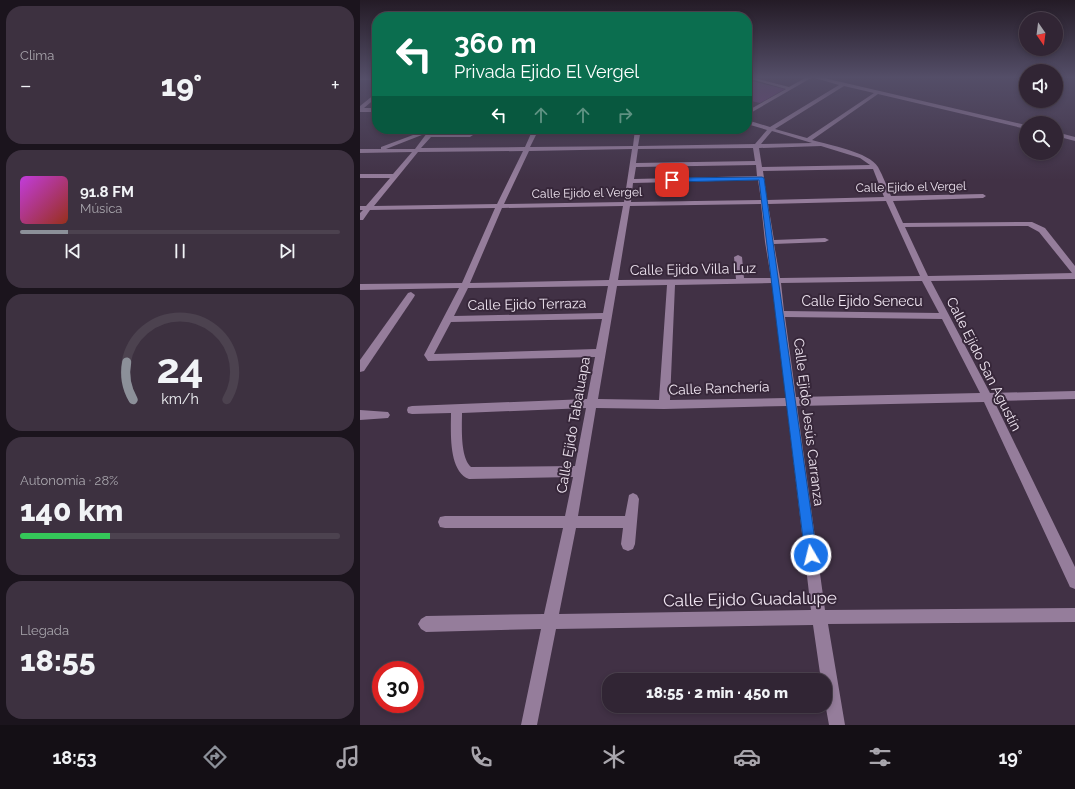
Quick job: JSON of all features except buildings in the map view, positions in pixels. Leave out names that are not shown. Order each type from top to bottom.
[{"type":"street","points":[[756,146],[772,128],[798,112]]},
{"type":"street","points":[[809,139],[849,112]]},
{"type":"street","points":[[962,112],[1019,125]]},
{"type":"street","name":"Calle Ejido San Agustín","points":[[752,123],[827,145],[866,160],[875,167],[925,278],[987,397],[1075,582]]},
{"type":"street","points":[[376,151],[421,134]]},
{"type":"street","points":[[534,134],[465,285],[430,356],[432,358],[601,353]]},
{"type":"street","name":"Calle Ejido Tabaluapa","points":[[529,725],[571,521],[627,204],[637,134]]},
{"type":"street","points":[[360,218],[429,135],[470,135]]},
{"type":"street","points":[[1063,135],[1075,138]]},
{"type":"street","points":[[632,165],[756,146],[827,145]]},
{"type":"street","name":"Calle Ejido Jesús Carranza","points":[[756,146],[769,242],[776,281],[790,401],[819,617],[837,725]]},
{"type":"street","points":[[360,151],[635,147],[760,170]]},
{"type":"street","points":[[687,156],[701,174],[701,179]]},
{"type":"street","points":[[630,181],[701,179],[760,170],[875,167]]},
{"type":"street","points":[[360,176],[395,176]]},
{"type":"street","name":"Calle Ejido el Vergel","points":[[360,208],[764,202],[983,196]]},
{"type":"street","points":[[900,225],[1033,224],[1042,230],[1075,271]]},
{"type":"street","points":[[769,242],[825,240]]},
{"type":"street","points":[[738,257],[740,281]]},
{"type":"street","name":"Calle Ejido Villa Luz","points":[[360,287],[1075,276]]},
{"type":"street","points":[[664,405],[671,282]]},
{"type":"street","points":[[360,368],[411,295]]},
{"type":"street","name":"Calle Ejido Senecu","points":[[780,314],[944,316]]},
{"type":"street","name":"Calle Ejido Terraza","points":[[447,319],[607,316]]},
{"type":"street","name":"Calle Ranchería","points":[[412,410],[591,403],[664,405],[1075,395]]},
{"type":"street","points":[[456,408],[459,455],[464,469],[469,473],[580,471]]},
{"type":"street","points":[[360,415],[384,415]]},
{"type":"street","points":[[628,544],[634,499]]},
{"type":"street","points":[[445,522],[632,522]]},
{"type":"street","name":"Calle Ejido Guadalupe","points":[[426,624],[819,617],[1075,615]]},
{"type":"route","points":[[672,180],[762,178],[769,242],[776,281],[790,401],[811,555]]}]
